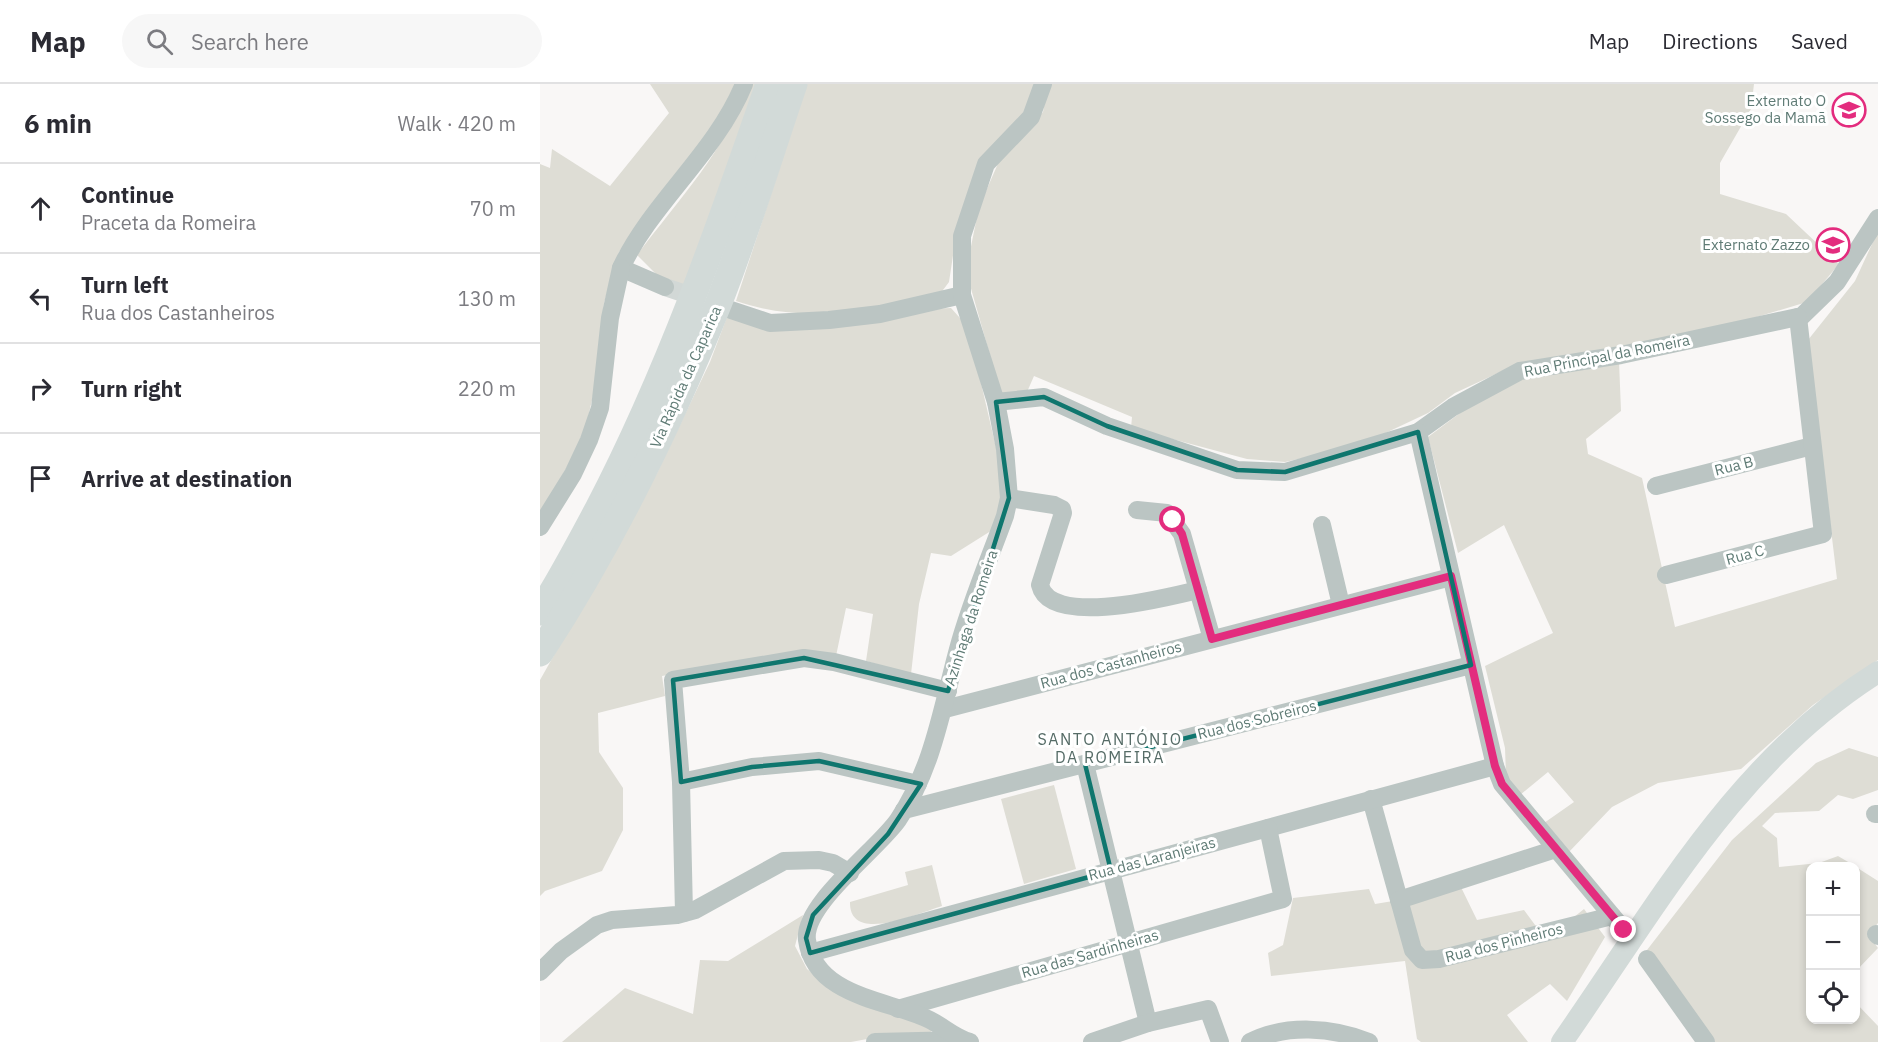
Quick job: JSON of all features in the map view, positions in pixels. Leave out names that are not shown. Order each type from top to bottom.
[{"type":"highway","name":"Via Rápida da Caparica","points":[[540,612],[588,528],[648,408],[698,285],[769,84]]},
{"type":"highway","name":"Via Rápida da Caparica","points":[[540,653],[608,540],[668,421],[719,302],[794,84]]},
{"type":"main road","points":[[1562,1042],[1682,864],[1713,823],[1755,774],[1791,739],[1830,705],[1878,672]]},
{"type":"main road","points":[[1572,1042],[1683,876],[1735,809],[1802,740],[1878,682]]},
{"type":"street","points":[[540,527],[573,474],[589,440],[600,408],[610,318],[621,268],[630,248],[702,156],[744,84]]},
{"type":"street","name":"Azinhaga da Romeira","points":[[810,953],[806,938],[813,915],[888,834],[918,783],[946,700],[962,638],[1005,516],[1009,498],[1005,449],[996,402],[962,295],[962,236],[986,164],[1031,117],[1043,84]]},
{"type":"street","name":"Rua Principal da Romeira","points":[[996,402],[1044,397],[1107,426],[1237,470],[1285,472],[1418,432],[1453,407],[1520,371],[1621,355],[1802,316],[1837,282],[1878,218]]},
{"type":"street","points":[[621,268],[665,287]]},
{"type":"street","points":[[731,310],[770,323],[817,320],[880,314],[962,295]]},
{"type":"street","points":[[1798,317],[1812,446]]},
{"type":"street","points":[[1399,900],[1556,849],[1502,784],[1495,766],[1418,432]]},
{"type":"street","name":"Rua B","points":[[1656,486],[1812,446]]},
{"type":"street","name":"Rua C","points":[[1666,575],[1823,534],[1812,446]]},
{"type":"street","points":[[1009,498],[1054,505],[1064,513],[1040,585],[1042,594],[1049,600],[1085,609],[1105,608],[1198,590]]},
{"type":"street","points":[[1137,510],[1163,511],[1173,520],[1182,534],[1212,639]]},
{"type":"street","points":[[1322,525],[1341,605]]},
{"type":"street","name":"Rua dos Castanheiros","points":[[946,700],[1212,639],[1451,576]]},
{"type":"street","points":[[684,913],[681,782],[673,680],[804,658],[834,662],[946,700]]},
{"type":"street","name":"Rua dos Sobreiros","points":[[904,810],[1471,665]]},
{"type":"street","points":[[681,782],[752,767],[819,761],[918,783]]},
{"type":"street","points":[[1085,764],[1148,1023]]},
{"type":"street","name":"Rua das Laranjeiras","points":[[810,953],[1495,766]]},
{"type":"street","name":"Rua dos Pinheiros","points":[[1371,799],[1413,950],[1418,958],[1428,961],[1618,923],[1556,849]]},
{"type":"street","name":"Rua das Sardinheiras","points":[[898,1009],[1283,899],[1268,828]]},
{"type":"street","points":[[540,972],[561,951],[597,925],[612,920],[651,919],[684,913],[727,893],[784,861],[819,860],[832,863],[850,873]]},
{"type":"street","points":[[810,953],[818,966],[836,982],[857,995],[930,1020],[966,1041]]},
{"type":"street","points":[[1647,959],[1706,1042]]},
{"type":"street","points":[[1092,1042],[1148,1023],[1208,1009],[1220,1042]]},
{"type":"street","points":[[1250,1042],[1279,1031],[1312,1030],[1358,1037],[1369,1042]]},
{"type":"street","points":[[875,1042],[966,1041]]},
{"type":"highlighted area","points":[[1044,397],[1107,426],[1237,470],[1285,472],[1418,432],[1471,665],[1085,764],[1111,871],[810,953],[806,938],[813,915],[888,834],[921,784],[819,761],[752,767],[681,782],[673,680],[804,658],[948,691],[1009,498],[996,402]]},
{"type":"shaded area","points":[[650,84],[738,84],[727,105],[667,190],[619,252],[604,303],[595,387],[583,439],[540,514],[540,164],[550,168],[552,149],[610,186],[669,113]]},
{"type":"shaded area","points":[[750,84],[757,84],[685,287],[659,277],[637,255],[714,153],[739,109]]},
{"type":"shaded area","points":[[807,84],[1038,84],[1036,93],[957,229],[949,282],[940,294],[863,310],[813,314],[762,308],[736,301]]},
{"type":"shaded area","points":[[1048,84],[1754,84],[1751,109],[1720,163],[1720,194],[1786,214],[1839,264],[1807,302],[1700,334],[1511,367],[1455,393],[1428,413],[1360,445],[1285,462],[1247,459],[1131,428],[1132,417],[1034,376],[1027,392],[1001,394],[966,271],[979,207],[1000,159],[1043,112]]},
{"type":"shaded area","points":[[1878,231],[1878,660],[1813,705],[1741,769],[1658,783],[1612,807],[1568,853],[1544,823],[1574,802],[1548,772],[1520,795],[1506,775],[1505,748],[1485,666],[1553,633],[1504,525],[1458,553],[1428,437],[1480,398],[1525,378],[1619,361],[1621,411],[1586,439],[1588,454],[1642,478],[1675,627],[1837,579],[1808,340],[1855,281]]},
{"type":"shaded area","points":[[951,308],[968,327],[1000,465],[1001,500],[994,529],[951,556],[931,553],[919,604],[911,674],[866,661],[873,614],[846,608],[836,656],[743,662],[662,676],[665,696],[598,713],[599,752],[623,788],[623,830],[602,871],[545,891],[540,896],[540,680],[657,473],[710,362],[727,317]]},
{"type":"shaded area","points":[[1849,748],[1878,757],[1878,790],[1853,799],[1838,795],[1819,811],[1775,813],[1762,826],[1777,838],[1779,867],[1806,864],[1806,1024],[1860,1024],[1860,1007],[1878,1026],[1878,1042],[1715,1042],[1681,992],[1647,950],[1732,840],[1816,763]]},
{"type":"shaded area","points":[[1054,785],[1076,869],[1024,884],[1001,799]]},
{"type":"shaded area","points":[[1838,856],[1848,862],[1822,862]]},
{"type":"shaded area","points":[[932,865],[942,906],[887,923],[861,922],[853,915],[850,902],[908,885],[905,872]]},
{"type":"shaded area","points":[[1860,870],[1878,881],[1878,923],[1868,935],[1878,948],[1860,967]]},
{"type":"shaded area","points":[[1458,881],[1477,920],[1524,910],[1538,929],[1558,930],[1584,909],[1605,937],[1567,1001],[1550,984],[1507,1015],[1528,1042],[1421,1042],[1417,1039],[1405,961],[1271,976],[1268,953],[1283,945],[1293,898],[1369,889],[1375,904],[1399,900]]},
{"type":"shaded area","points":[[803,915],[795,946],[807,969],[827,985],[932,1028],[929,1037],[894,1034],[851,1042],[562,1042],[625,988],[693,1014],[700,960],[728,961]]},
{"type":"tunnel","points":[[665,287],[703,300]]},
{"type":"place","name":"Externato O Sossego da Mamã","points":[[1849,110]]},
{"type":"place","name":"Externato Zazzo","points":[[1833,245]]},
{"type":"district","name":"SANTO ANTÓNIO DA ROMEIRA","points":[[1110,748]]},
{"type":"route","points":[[1173,520],[1182,534],[1212,639],[1451,576],[1495,766],[1502,784],[1624,930]]}]
